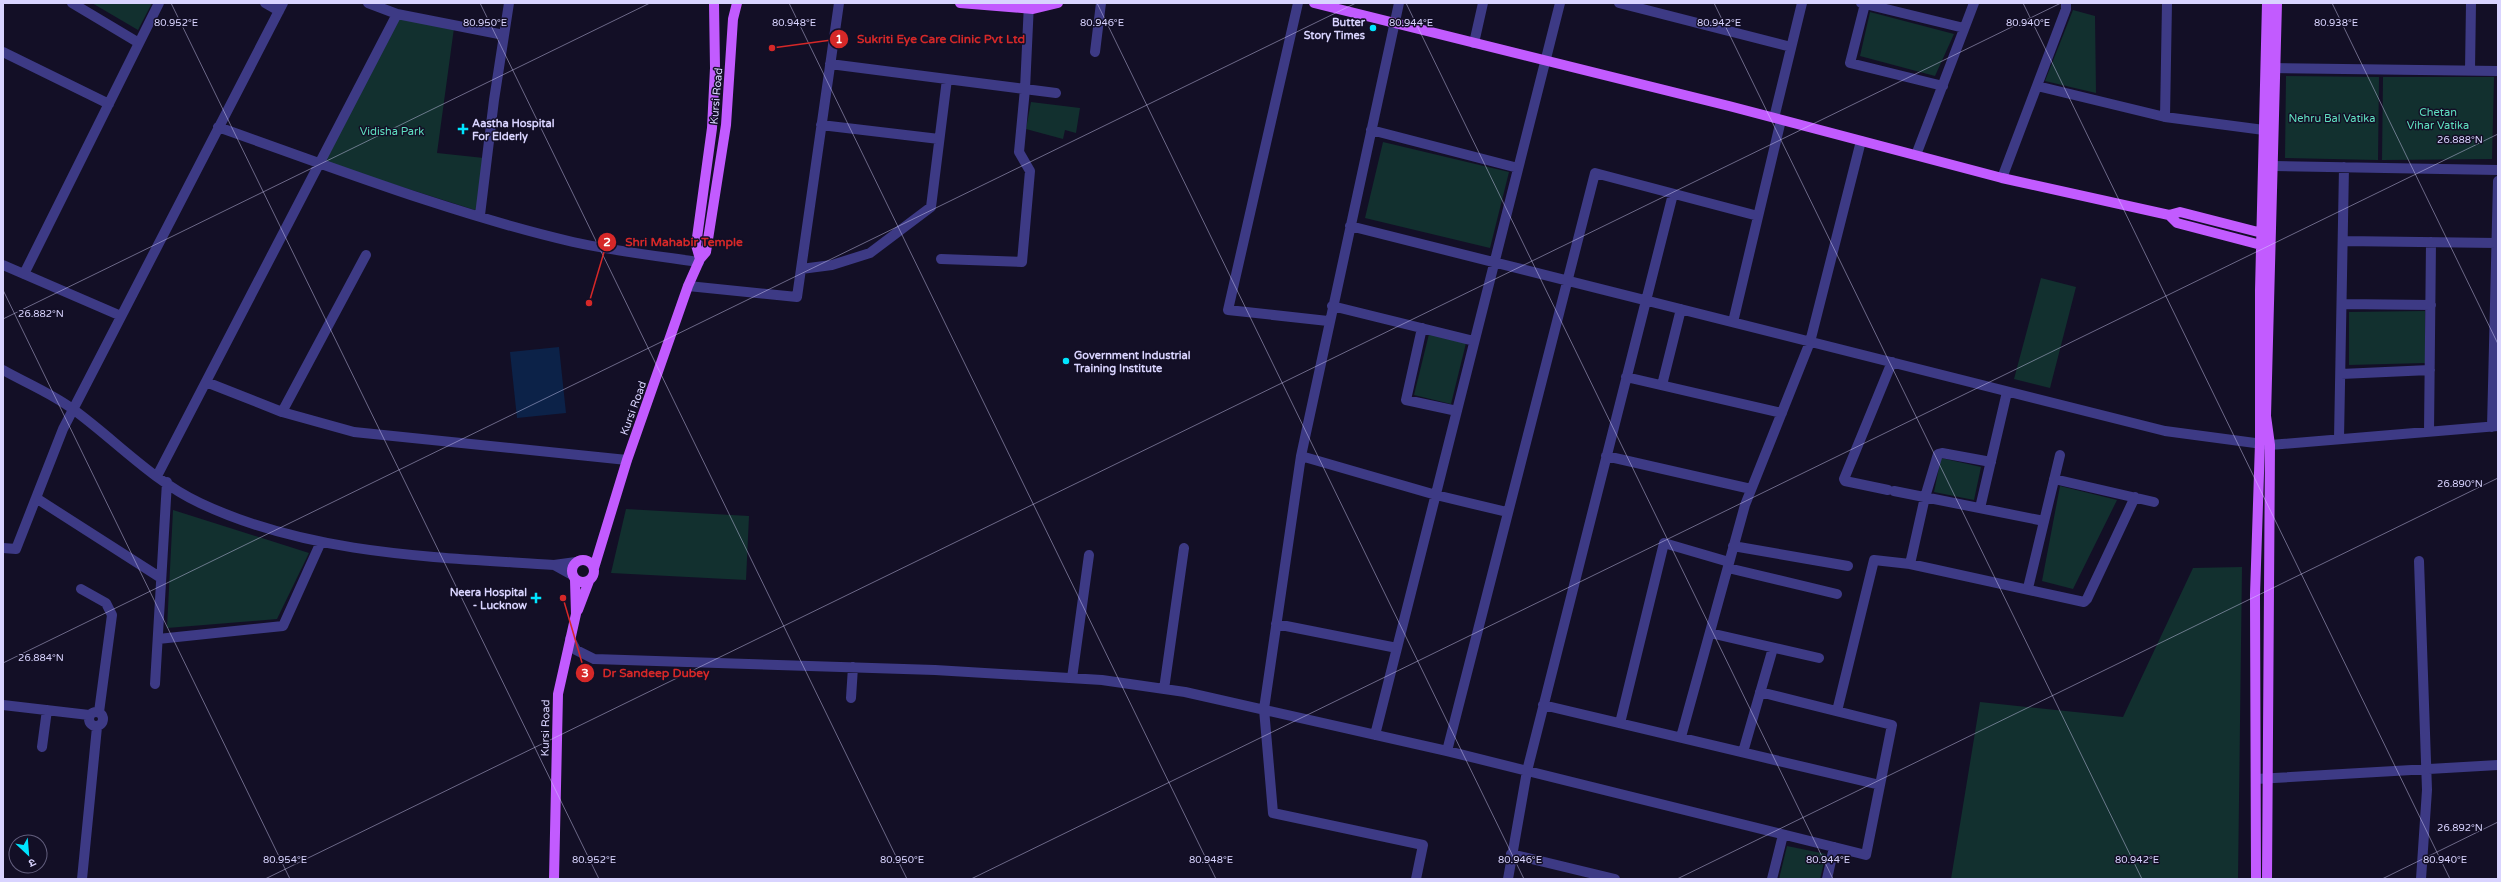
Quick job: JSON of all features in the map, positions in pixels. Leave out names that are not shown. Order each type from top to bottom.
[{"type":"main road","name":"Kursi Road","points":[[699,261],[696,245],[712,128],[715,68],[714,3]]},
{"type":"main road","name":"Kursi Road","points":[[580,561],[603,541],[626,460],[688,286],[699,261],[706,252],[726,126],[733,19],[737,3]]},
{"type":"main road","points":[[960,3],[1029,6],[1058,3]]},
{"type":"main road","points":[[1314,3],[1777,119],[2002,178],[2169,215],[2180,212],[2266,233]]},
{"type":"main road","points":[[2266,233],[2273,166],[2271,68],[2267,3]]},
{"type":"main road","points":[[2267,879],[2268,779],[2265,444],[2266,233],[2264,130],[2277,3]]},
{"type":"main road","points":[[2169,215],[2177,223],[2266,246]]},
{"type":"main road","points":[[2256,879],[2255,595],[2265,444]]},
{"type":"main road","points":[[576,614],[589,581],[593,575],[603,541]]},
{"type":"main road","points":[[589,581],[581,583],[573,577],[572,568],[580,561],[594,568]]},
{"type":"main road","name":"Kursi Road","points":[[554,879],[558,694],[576,614],[573,577]]},
{"type":"street","points":[[72,3],[139,43]]},
{"type":"street","points":[[24,274],[159,3]]},
{"type":"street","points":[[3,548],[16,549],[63,429],[281,7],[264,3]]},
{"type":"street","points":[[368,3],[397,14],[504,35]]},
{"type":"street","points":[[480,215],[494,100],[509,3]]},
{"type":"street","points":[[688,286],[797,297],[839,3]]},
{"type":"street","points":[[1095,52],[1101,3]]},
{"type":"street","points":[[1298,3],[1228,310],[1328,321]]},
{"type":"street","points":[[1399,3],[1328,321],[1301,456],[1264,709],[1274,813],[1422,845],[1416,879]]},
{"type":"street","points":[[1474,43],[1483,3]]},
{"type":"street","points":[[1375,735],[1560,3]]},
{"type":"street","points":[[1623,3],[1792,47]]},
{"type":"street","points":[[1733,322],[1758,216],[1802,3]]},
{"type":"street","points":[[1916,156],[1974,3]]},
{"type":"street","points":[[2002,178],[2066,9],[2066,3]]},
{"type":"street","points":[[2165,117],[2167,3]]},
{"type":"street","points":[[2470,70],[2471,3]]},
{"type":"street","points":[[1943,86],[1850,63],[1863,4],[1964,28]]},
{"type":"street","points":[[941,259],[1022,262],[1030,171],[1019,152],[1026,89],[1029,6]]},
{"type":"street","points":[[157,476],[397,14]]},
{"type":"street","points":[[3,52],[109,104]]},
{"type":"street","points":[[830,64],[1056,93]]},
{"type":"street","points":[[2271,68],[2498,71]]},
{"type":"street","points":[[801,269],[832,265],[870,253],[931,207],[947,79]]},
{"type":"street","points":[[2037,86],[2165,117],[2264,130]]},
{"type":"street","points":[[821,125],[939,139]]},
{"type":"street","points":[[218,127],[319,163],[480,215],[573,242],[699,261]]},
{"type":"street","points":[[1371,130],[1518,168]]},
{"type":"street","points":[[1681,737],[1733,546],[1751,489],[1810,342],[1861,141]]},
{"type":"street","points":[[2273,166],[2498,170]]},
{"type":"street","points":[[2339,439],[2344,167]]},
{"type":"street","points":[[1447,751],[1566,280],[1595,173],[1758,216]]},
{"type":"street","points":[[1350,226],[2165,431],[2265,444],[2495,427],[2498,181]]},
{"type":"street","points":[[1508,879],[1511,854],[1527,771],[1673,194]]},
{"type":"street","points":[[2343,241],[2497,243]]},
{"type":"street","points":[[2429,432],[2432,242]]},
{"type":"street","points":[[282,412],[366,254]]},
{"type":"street","points":[[3,264],[121,316]]},
{"type":"street","points":[[2342,304],[2431,305]]},
{"type":"street","points":[[1332,306],[1474,341]]},
{"type":"street","points":[[1662,385],[1681,309]]},
{"type":"street","points":[[1422,328],[1406,400],[1457,411]]},
{"type":"street","points":[[1892,362],[1844,479],[1845,482],[2044,521]]},
{"type":"street","points":[[3,370],[73,409],[138,463],[199,503],[270,530],[320,544],[398,554],[554,565],[580,561]]},
{"type":"street","points":[[2340,374],[2430,370]]},
{"type":"street","points":[[1626,377],[1782,413]]},
{"type":"street","points":[[206,382],[282,412],[354,432],[626,460]]},
{"type":"street","points":[[1980,508],[2007,392]]},
{"type":"street","points":[[1910,564],[1925,497],[1939,453],[1991,462]]},
{"type":"street","points":[[2028,588],[2060,455]]},
{"type":"street","points":[[1301,456],[1436,495],[1507,512]]},
{"type":"street","points":[[1606,456],[1751,489]]},
{"type":"street","points":[[2054,479],[2154,502]]},
{"type":"street","points":[[155,684],[167,482]]},
{"type":"street","points":[[1837,711],[1872,562],[1877,558],[2028,588],[2081,602],[2086,601],[2135,497]]},
{"type":"street","points":[[36,498],[161,578]]},
{"type":"street","points":[[1620,723],[1664,543],[1728,565],[1837,594]]},
{"type":"street","points":[[158,639],[283,626],[320,544]]},
{"type":"street","points":[[1733,546],[1848,566]]},
{"type":"street","points":[[1164,689],[1184,548]]},
{"type":"street","points":[[1072,678],[1089,555]]},
{"type":"street","points":[[2419,561],[2426,769],[2421,879]]},
{"type":"street","points":[[554,565],[573,577]]},
{"type":"street","points":[[81,589],[106,604],[112,615],[94,714]]},
{"type":"street","points":[[1276,624],[1397,648]]},
{"type":"street","points":[[1710,633],[1819,658]]},
{"type":"street","points":[[570,639],[576,650],[594,659],[853,667],[1072,678],[1102,680],[1164,689],[1264,709],[1447,751],[1866,855],[1892,724],[1760,692]]},
{"type":"street","points":[[1743,752],[1773,648]]},
{"type":"street","points":[[851,698],[853,667]]},
{"type":"street","points":[[3,705],[94,714],[103,721],[97,727],[82,879]]},
{"type":"street","points":[[1543,705],[1880,785]]},
{"type":"street","points":[[42,747],[47,710]]},
{"type":"street","points":[[2256,779],[2498,765]]},
{"type":"street","points":[[1772,879],[1783,835]]},
{"type":"street","points":[[1827,879],[1834,847]]},
{"type":"street","points":[[1511,854],[1615,879]]},
{"type":"green space","points":[[92,3],[152,3],[138,30]]},
{"type":"green space","points":[[2073,10],[2095,16],[2096,93],[2045,81]]},
{"type":"green space","points":[[1870,12],[1954,34],[1935,76],[1860,56]]},
{"type":"green space","name":"Vidisha Park","points":[[398,17],[454,28],[437,153],[484,158],[478,211],[323,162]]},
{"type":"green space","name":"Nehru Bal Vatika","points":[[2286,76],[2379,77],[2378,160],[2285,158]]},
{"type":"green space","name":"Chetan Vihar Vatika","points":[[2383,77],[2494,77],[2492,159],[2382,160]]},
{"type":"green space","points":[[1031,102],[1080,108],[1076,133],[1065,130],[1063,139],[1026,129]]},
{"type":"green space","points":[[1383,142],[1509,172],[1490,248],[1365,218]]},
{"type":"green space","points":[[2041,278],[2076,287],[2050,388],[2014,379]]},
{"type":"green space","points":[[2425,311],[2425,363],[2349,365],[2349,312]]},
{"type":"green space","points":[[1429,334],[1466,343],[1451,404],[1414,395]]},
{"type":"green space","points":[[1941,458],[1981,467],[1974,500],[1934,492]]},
{"type":"green space","points":[[2060,486],[2117,500],[2073,589],[2042,581]]},
{"type":"green space","points":[[626,509],[749,516],[746,580],[611,573]]},
{"type":"green space","points":[[173,510],[309,553],[277,619],[167,628]]},
{"type":"green space","points":[[2242,567],[2238,879],[1951,879],[1980,702],[2123,717],[2193,568]]},
{"type":"green space","points":[[1787,846],[1826,854],[1820,879],[1779,879]]},
{"type":"water","points":[[559,347],[566,413],[517,418],[510,352]]},
{"type":"place","name":"Butter Story Times","points":[[1373,28]]},
{"type":"place","name":"Sukriti Eye Care Clinic Pvt Ltd","points":[[772,48]]},
{"type":"place","name":"Aastha Hospital For Elderly","points":[[463,129]]},
{"type":"place","name":"Shri Mahabir Temple","points":[[589,303]]},
{"type":"place","name":"Government Industrial Training Institute","points":[[1066,361]]},
{"type":"place","name":"Neera Hospital - Lucknow","points":[[536,598]]},
{"type":"place","name":"Dr Sandeep Dubey","points":[[563,598]]}]
